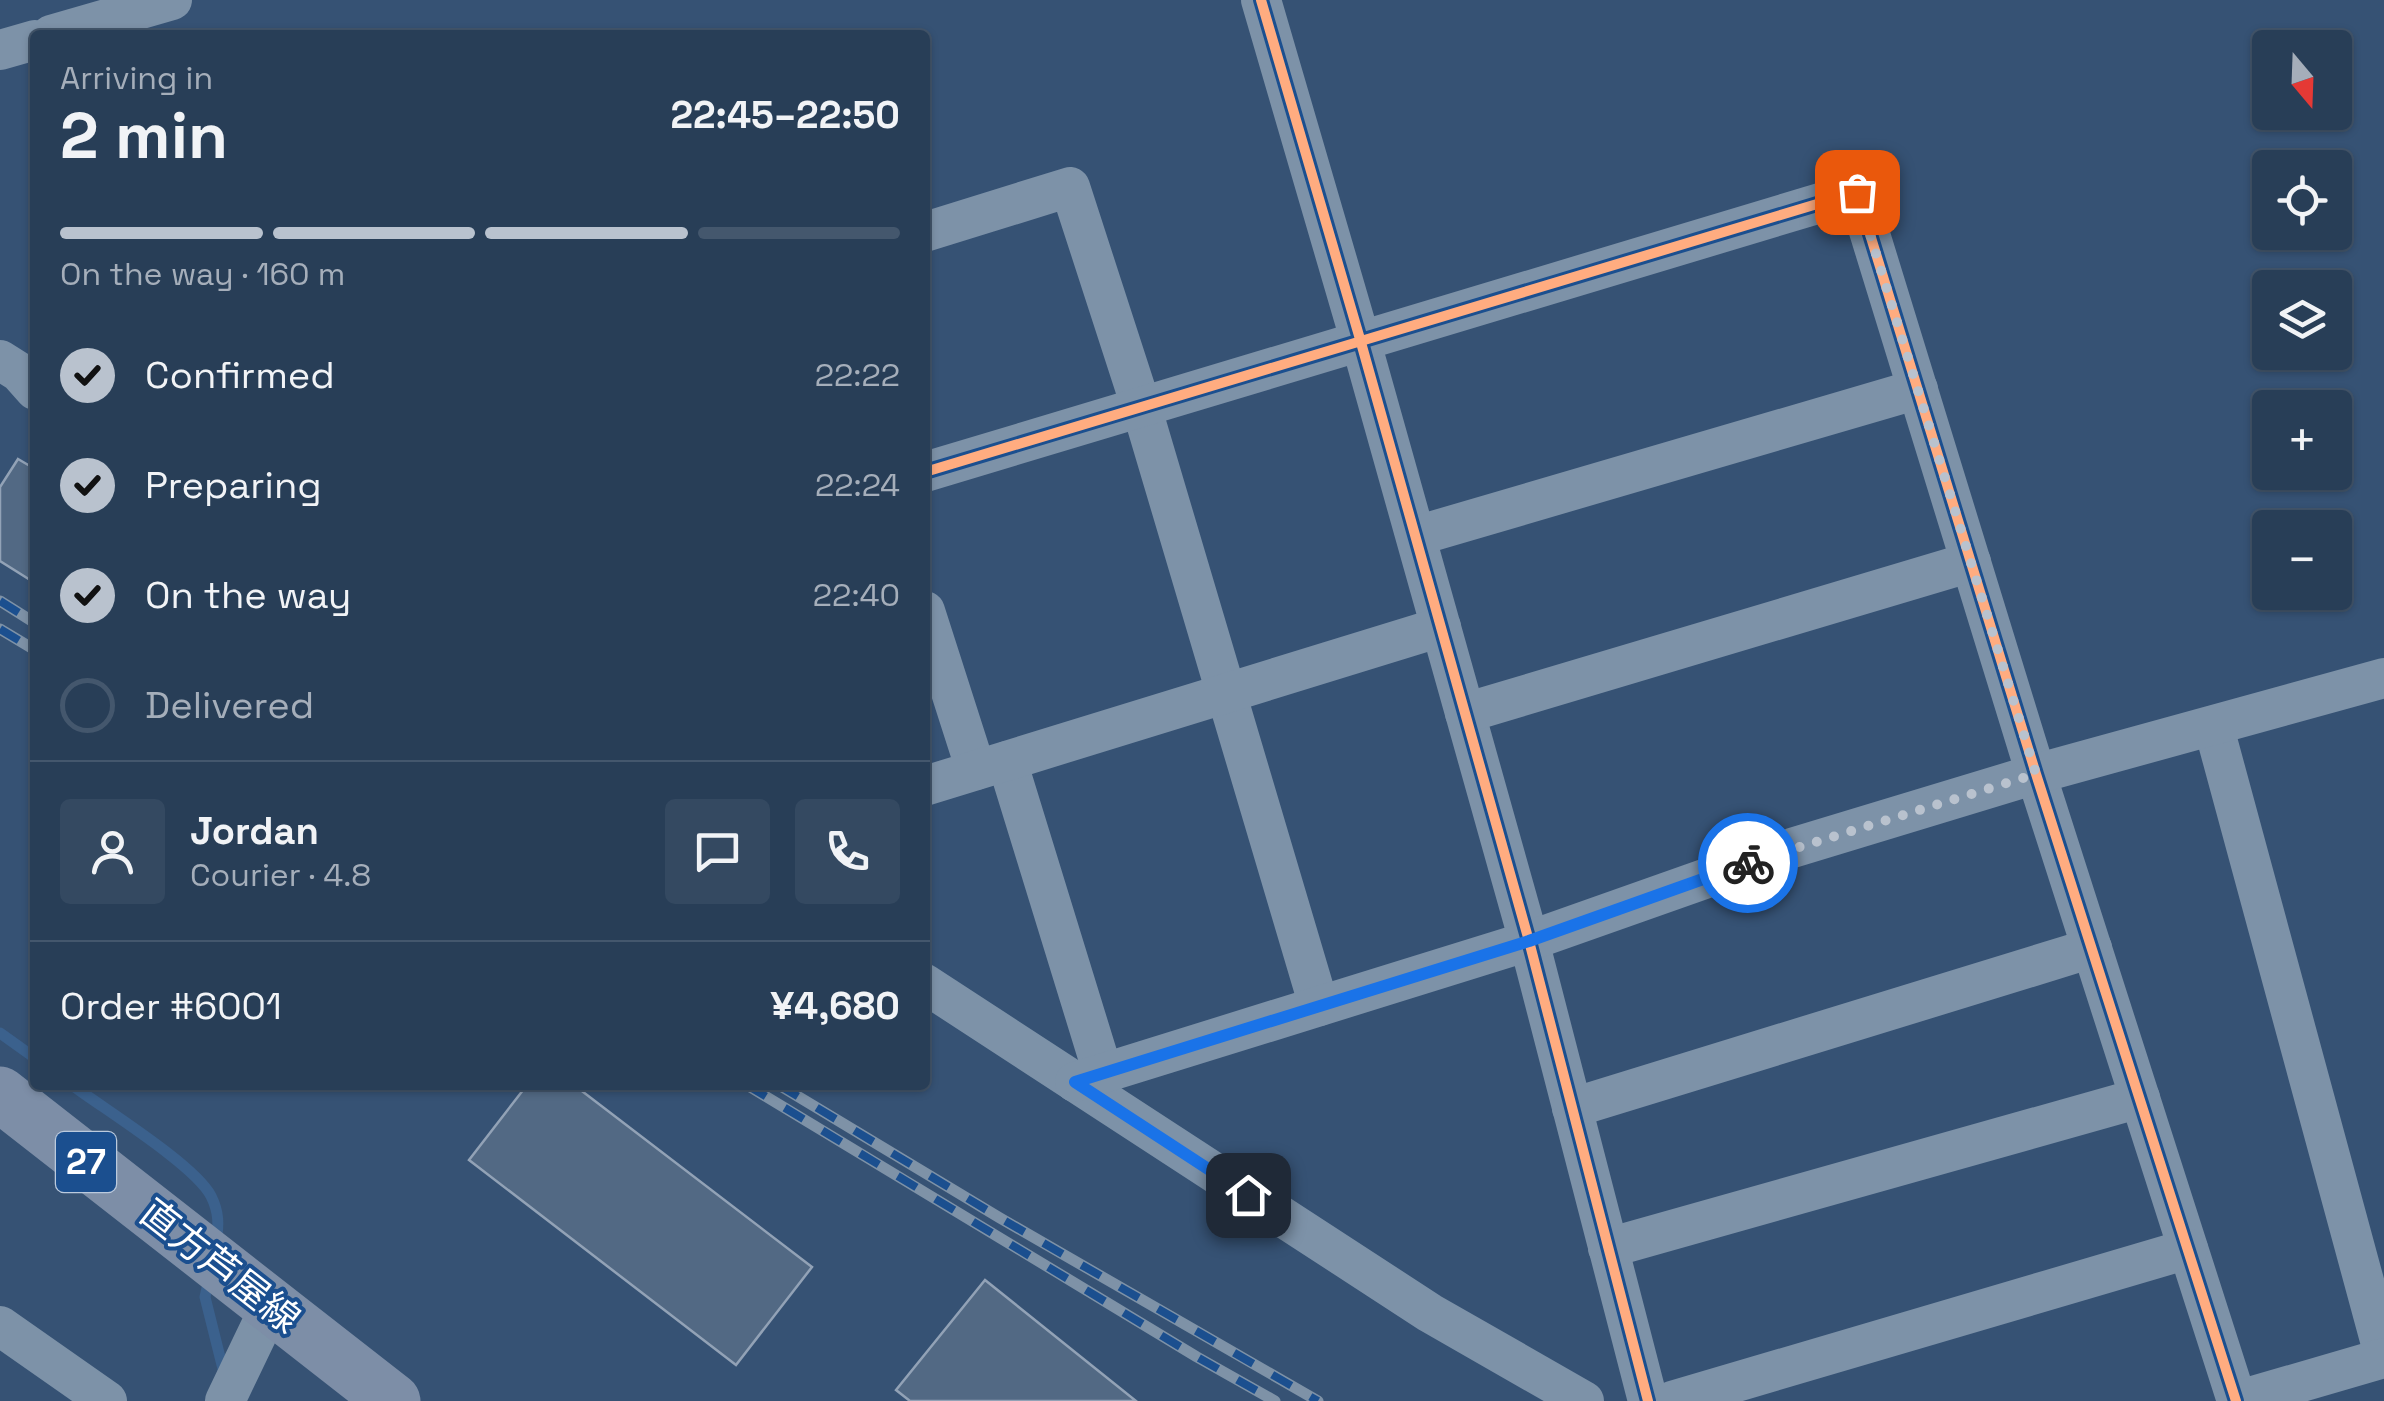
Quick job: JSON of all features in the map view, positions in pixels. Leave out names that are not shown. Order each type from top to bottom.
[{"type":"main road","name":"直方芦屋線","points":[[0,1094],[173,1229],[256,1307],[394,1401]]},
{"type":"street","points":[[68,30],[172,0]]},
{"type":"street","points":[[1261,0],[1529,941],[1648,1401]]},
{"type":"street","points":[[0,50],[30,41]]},
{"type":"street","points":[[930,230],[1070,187],[1141,406],[1318,1006]]},
{"type":"street","points":[[930,469],[1857,192],[2036,774],[2237,1401],[2384,1357],[2214,728]]},
{"type":"street","points":[[0,360],[30,384]]},
{"type":"street","points":[[1416,536],[1918,388]]},
{"type":"street","points":[[1466,713],[1970,562]]},
{"type":"street","points":[[930,623],[992,766],[1089,1077]]},
{"type":"street","points":[[930,785],[1441,627]]},
{"type":"street","points":[[1089,1077],[1529,941],[1792,848],[2036,774],[2384,678]]},
{"type":"street","points":[[1572,1108],[2092,948]]},
{"type":"street","points":[[930,987],[1089,1077],[1430,1313],[1584,1401]]},
{"type":"street","points":[[1608,1248],[2140,1098]]},
{"type":"street","points":[[1672,1401],[2188,1249]]},
{"type":"street","points":[[225,1401],[256,1307]]},
{"type":"street","points":[[0,1326],[107,1401]]},
{"type":"building","points":[[18,459],[30,466],[30,580],[0,561],[0,487]]},
{"type":"building","points":[[523,1090],[581,1090],[812,1267],[736,1365],[469,1160]]},
{"type":"building","points":[[985,1280],[1136,1401],[910,1401],[896,1390]]},
{"type":"waterway","points":[[0,1033],[30,1054]]},
{"type":"waterway","points":[[79,1090],[202,1183],[216,1208],[216,1241]]},
{"type":"waterway","points":[[209,1279],[205,1297],[224,1373]]},
{"type":"railway","points":[[0,601],[30,620]]},
{"type":"railway","points":[[0,629],[30,647]]},
{"type":"railway","points":[[755,1090],[1275,1401]]},
{"type":"railway","points":[[787,1090],[1318,1401]]},
{"type":"cycle path","points":[[1261,0],[1529,941],[1648,1401]]},
{"type":"cycle path","points":[[930,470],[1857,192],[2036,774],[2236,1401]]},
{"type":"way so far","points":[[1748,863],[2036,774],[1857,192]]},
{"type":"route","points":[[1248,1195],[1075,1082],[1529,941],[1748,863]]}]
